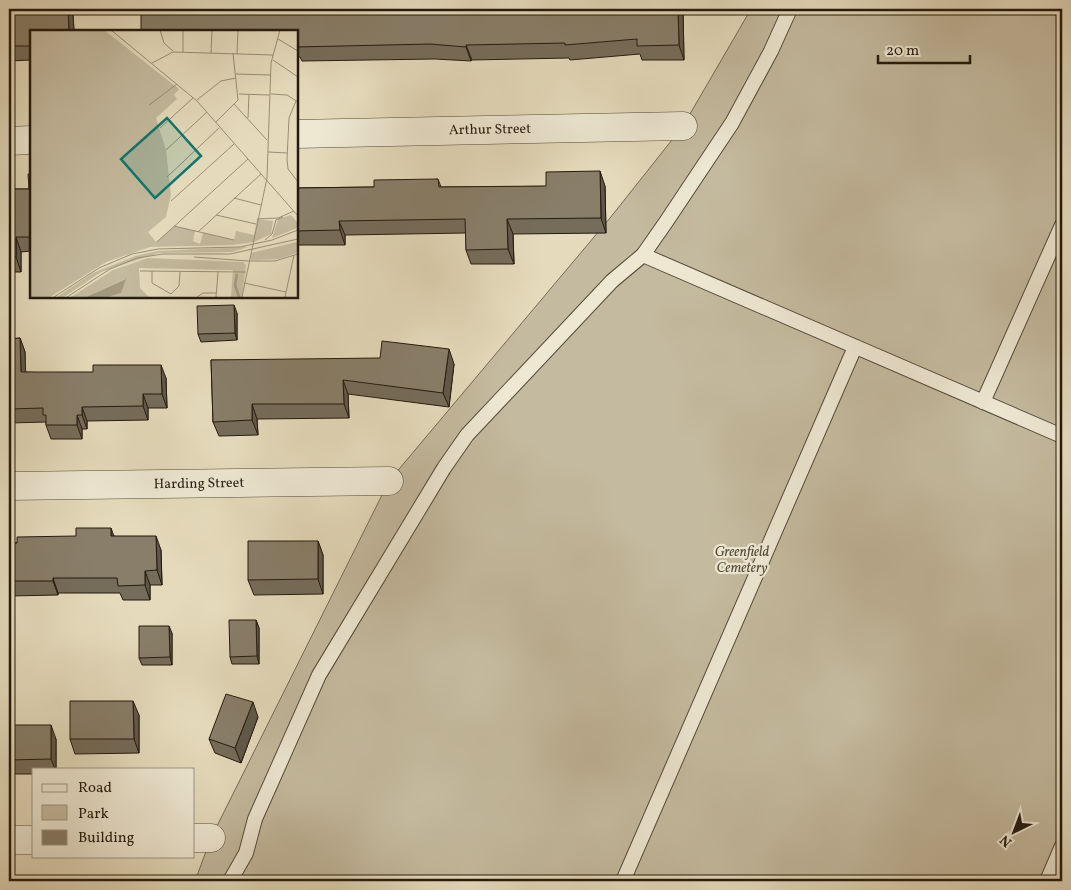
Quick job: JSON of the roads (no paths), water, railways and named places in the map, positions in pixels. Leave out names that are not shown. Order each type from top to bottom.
[{"type":"street","name":"Arthur Street","points":[[298,134],[683,126]]},
{"type":"street","points":[[9,140],[30,140]]},
{"type":"street","name":"Harding Street","points":[[9,486],[389,482]]},
{"type":"street","points":[[9,840],[32,840]]},
{"type":"lane","points":[[246,881],[231,878],[246,853],[255,818],[319,674],[444,468],[468,436],[612,281],[643,255],[732,123],[771,51],[790,9]]},
{"type":"lane","points":[[983,402],[1062,225]]},
{"type":"lane","points":[[643,255],[1062,436]]},
{"type":"lane","points":[[623,881],[855,347]]},
{"type":"lane","points":[[1047,881],[1062,846]]},
{"type":"park label","name":"Greenfield Cemetery","points":[[742,560]]}]
